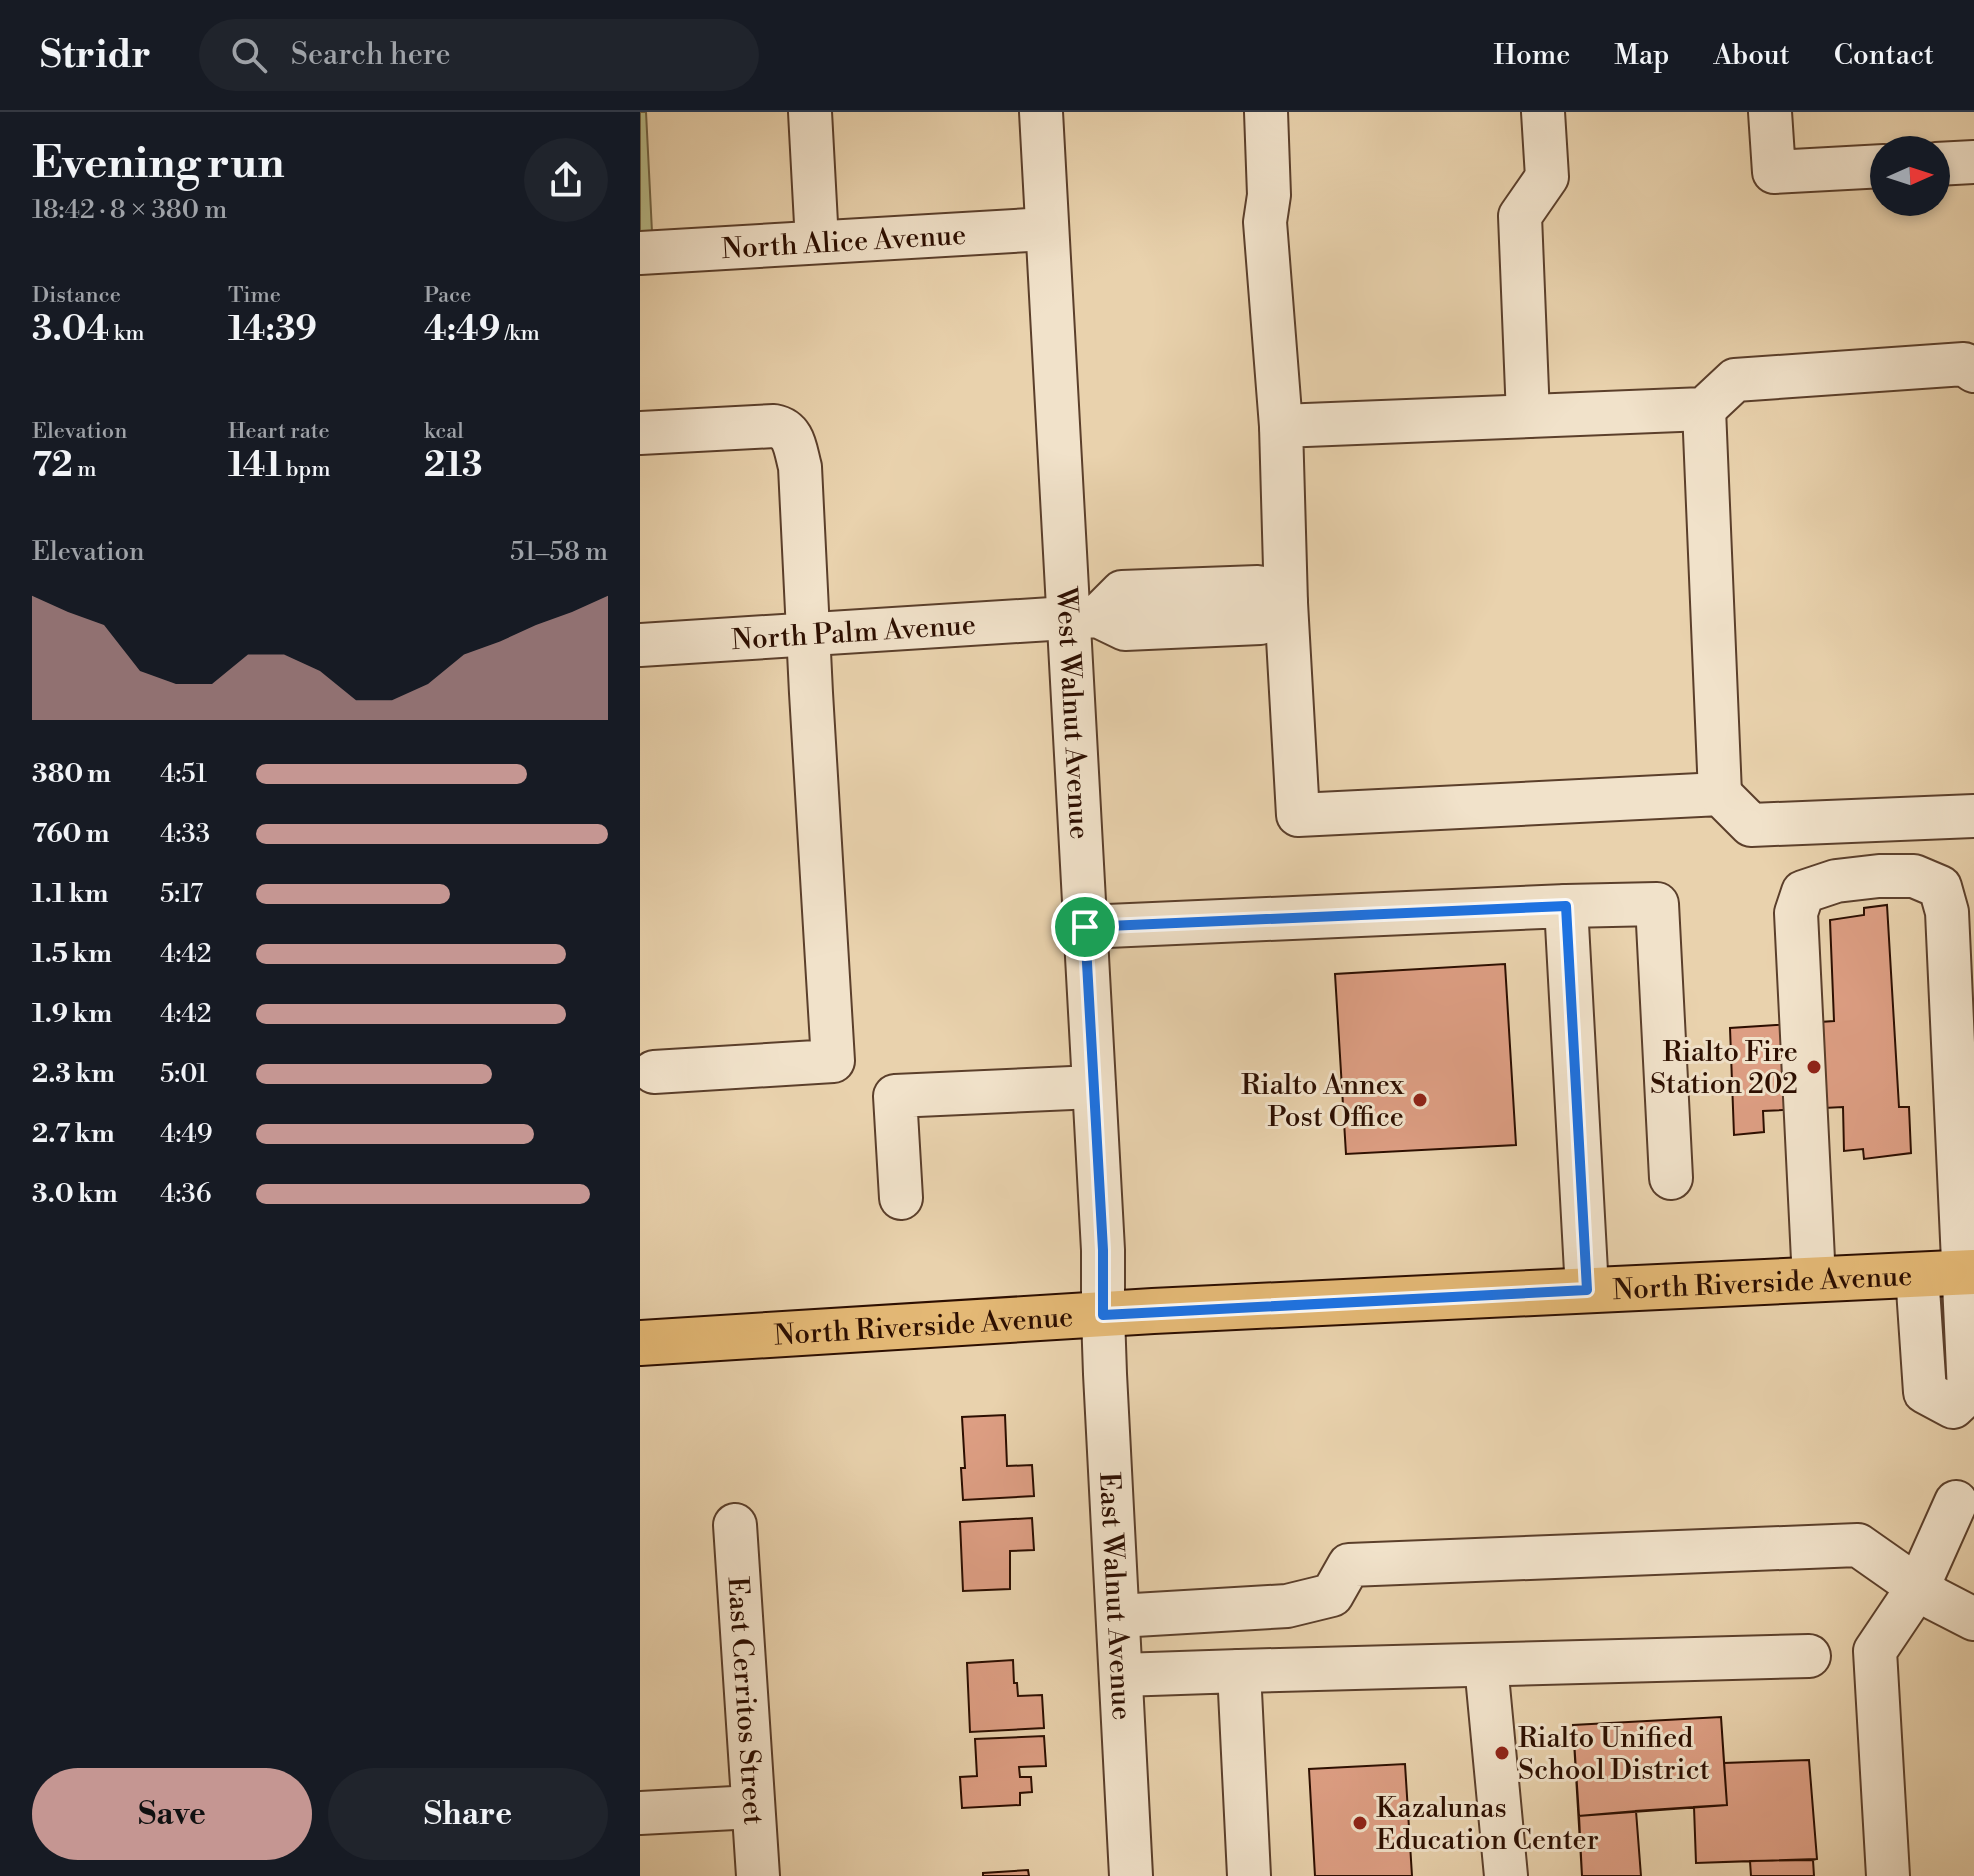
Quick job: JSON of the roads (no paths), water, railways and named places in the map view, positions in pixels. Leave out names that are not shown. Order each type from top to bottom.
[{"type":"main road","name":"North Riverside Avenue","points":[[640,1343],[1103,1315],[1969,1272]]},
{"type":"street","points":[[810,112],[817,242]]},
{"type":"street","name":"West Walnut Avenue","points":[[1041,112],[1047,229],[1083,617],[1085,927],[1103,1250],[1103,1315]]},
{"type":"street","points":[[1266,112],[1269,195],[1265,222],[1281,426],[1286,603],[1298,815],[1720,794]]},
{"type":"street","points":[[1528,416],[1520,216],[1547,177],[1543,112]]},
{"type":"street","points":[[1770,112],[1774,172],[1870,167]]},
{"type":"street","points":[[1950,163],[1974,162]]},
{"type":"street","name":"North Alice Avenue","points":[[640,253],[1047,229]]},
{"type":"street","points":[[1281,426],[1704,409],[1735,380],[1964,364],[1974,371]]},
{"type":"street","points":[[1704,409],[1720,794],[1751,825],[1974,816]]},
{"type":"street","points":[[640,433],[774,426],[792,435],[800,467],[833,1061],[654,1072]]},
{"type":"street","points":[[1083,617],[1125,629],[1260,623],[1286,603]]},
{"type":"street","name":"North Palm Avenue","points":[[640,645],[1083,617]]},
{"type":"street","points":[[1814,1280],[1796,913],[1803,892],[1836,881],[1879,876],[1914,876],[1940,887],[1947,912],[1969,1272],[1969,1392],[1953,1407],[1925,1392],[1917,1274]]},
{"type":"street","points":[[1085,927],[1657,904],[1671,1178]]},
{"type":"street","points":[[1566,906],[1587,1290]]},
{"type":"street","points":[[901,1198],[895,1096],[1094,1087]]},
{"type":"street","name":"East Walnut Avenue","points":[[1103,1315],[1131,1876]]},
{"type":"street","points":[[1888,1876],[1875,1651],[1918,1587],[1956,1502]]},
{"type":"street","name":"East Cerritos Street","points":[[735,1525],[758,1876]]},
{"type":"street","points":[[1118,1616],[1287,1606],[1332,1595],[1349,1565],[1858,1545],[1935,1599],[1974,1619]]},
{"type":"street","points":[[1121,1675],[1809,1656]]},
{"type":"street","points":[[1486,1665],[1506,1876]]},
{"type":"street","points":[[1239,1671],[1249,1876]]},
{"type":"street","points":[[640,1813],[753,1807]]},
{"type":"place","name":"Rialto Fire Station 202","points":[[1814,1067]]},
{"type":"place","name":"Rialto Annex Post Office","points":[[1420,1100]]},
{"type":"place","name":"Rialto Unified School District","points":[[1502,1753]]},
{"type":"place","name":"Kazalunas Education Center","points":[[1360,1823]]}]
